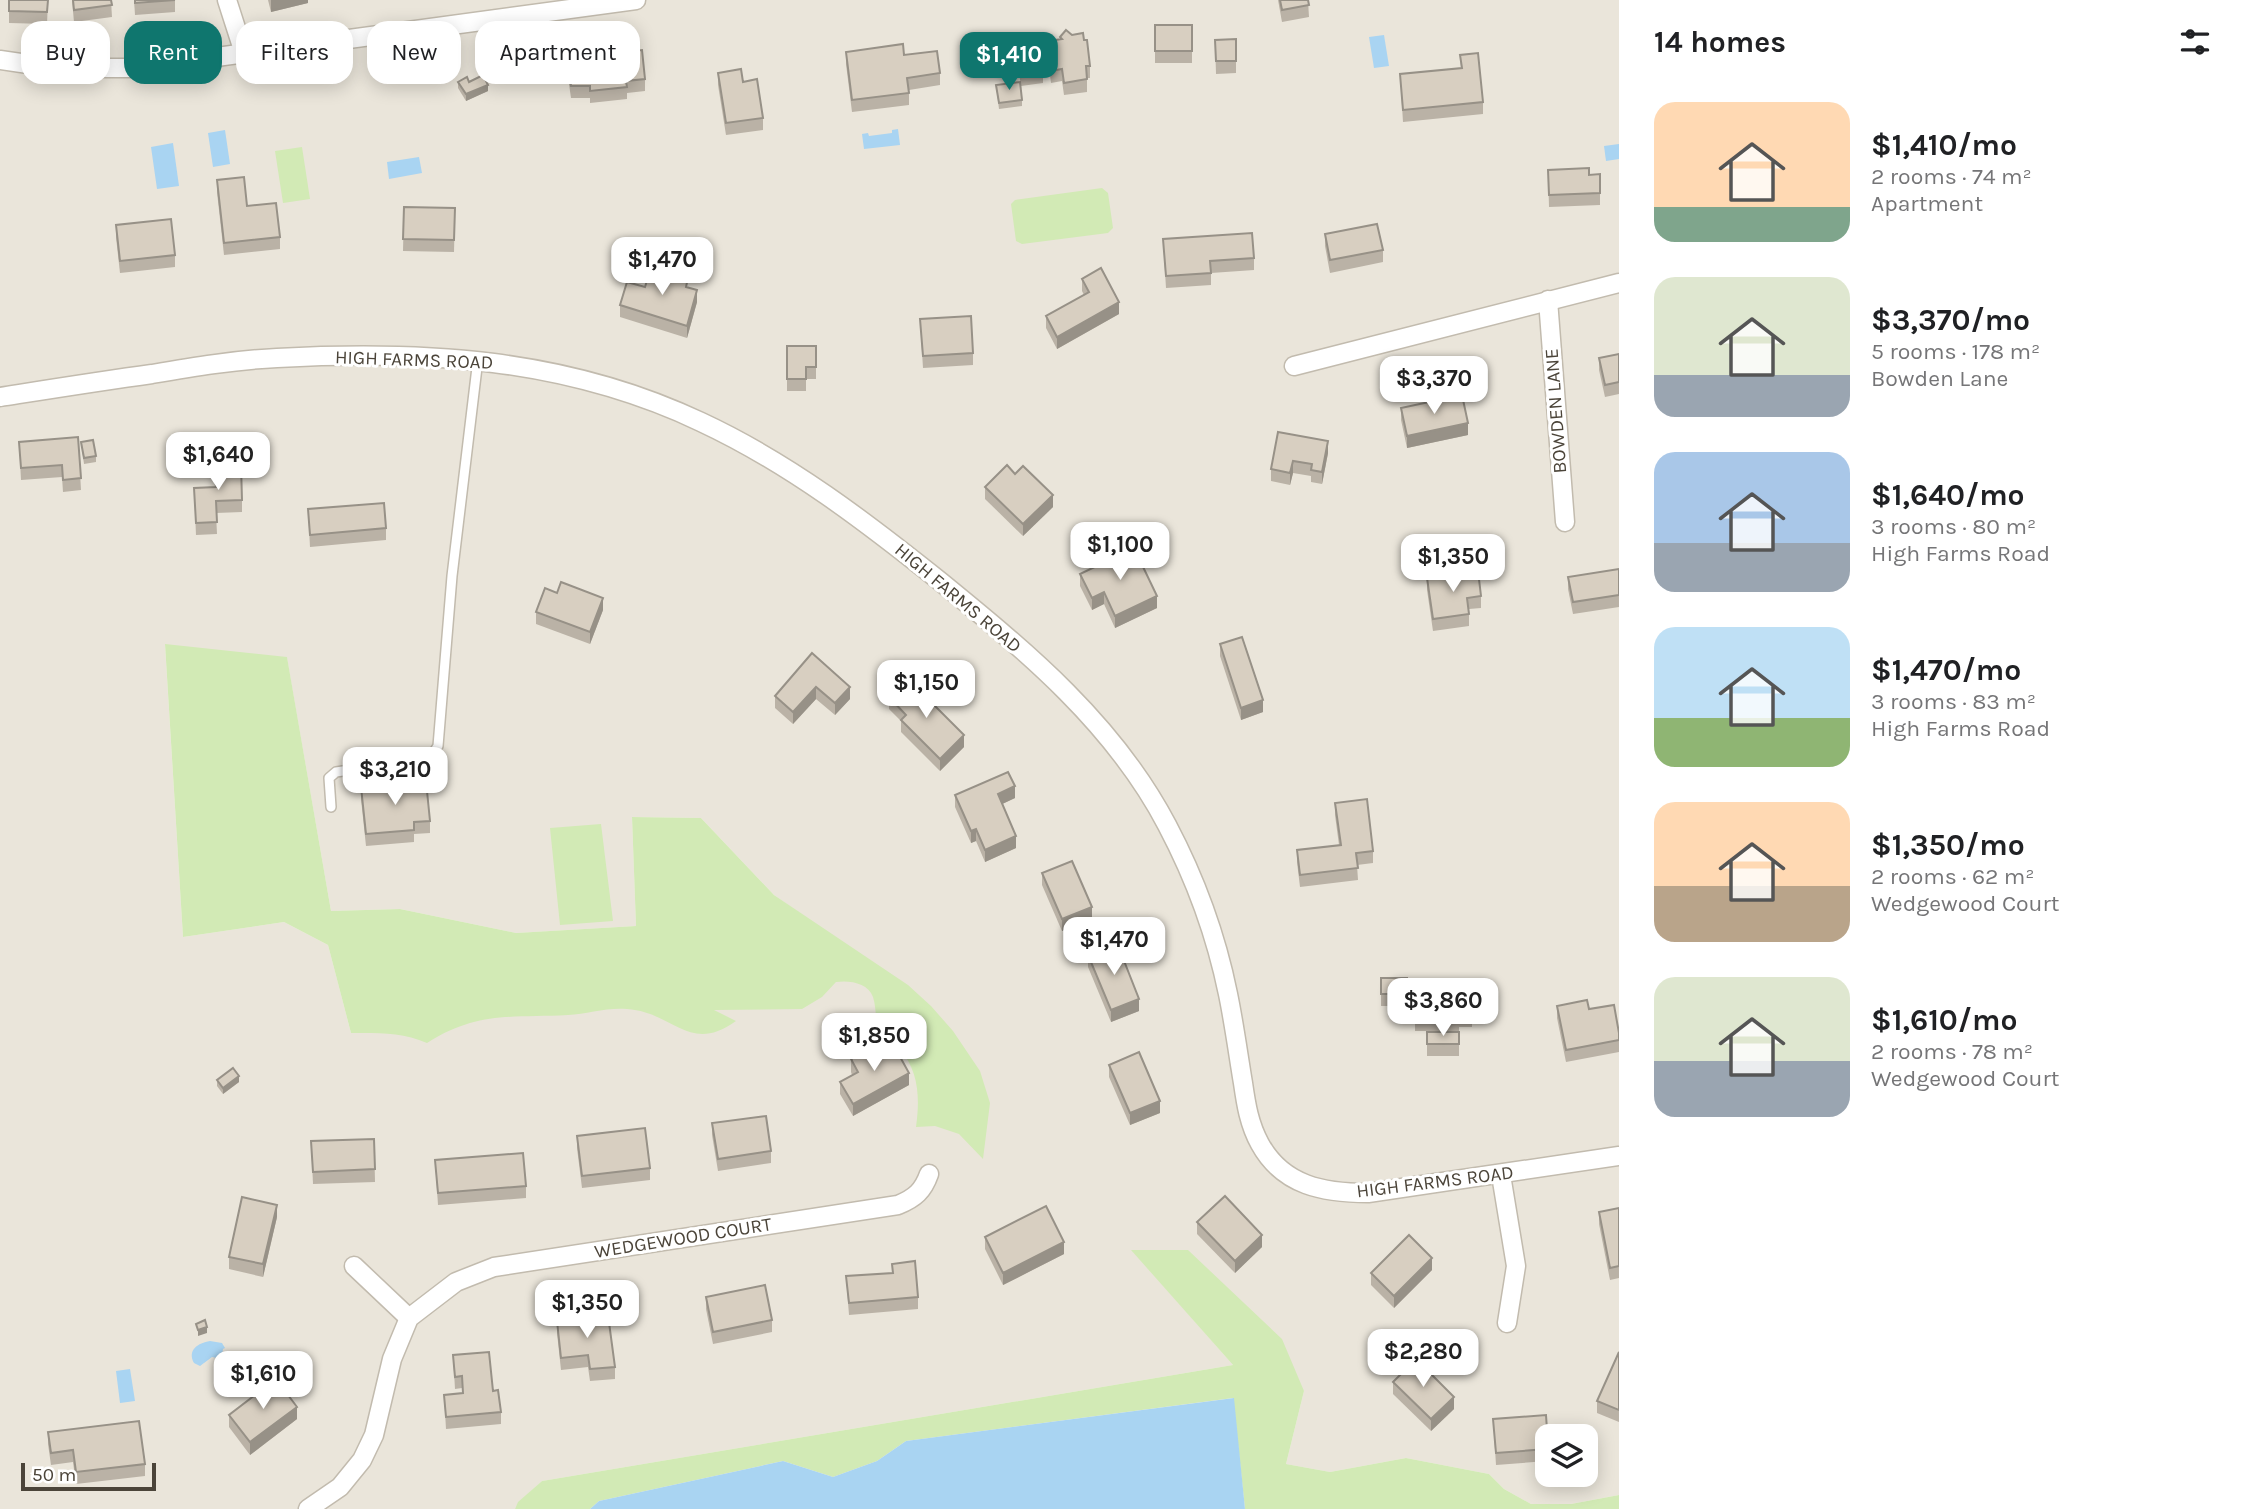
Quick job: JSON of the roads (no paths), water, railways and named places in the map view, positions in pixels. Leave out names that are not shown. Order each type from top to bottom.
[{"type":"street","points":[[227,0],[236,28]]},
{"type":"street","points":[[353,38],[636,0]]},
{"type":"street","points":[[0,60],[55,68],[136,68],[236,53]]},
{"type":"street","points":[[1294,366],[1619,283]]},
{"type":"street","name":"BOWDEN LANE","points":[[1548,300],[1565,522]]},
{"type":"street","name":"HIGH FARMS ROAD","points":[[0,397],[199,366],[275,358],[390,355],[478,359],[527,367],[589,381],[659,404],[702,422],[826,493],[896,545],[1001,632],[1098,723],[1133,769],[1166,822],[1190,871],[1207,915],[1227,991],[1249,1119],[1260,1145],[1273,1163],[1289,1176],[1306,1185],[1335,1193],[1368,1194],[1619,1156]]},
{"type":"street","name":"WEDGEWOOD COURT","points":[[409,1318],[456,1282],[494,1267],[886,1207],[919,1194],[929,1174]]},
{"type":"street","points":[[1501,1175],[1516,1266],[1507,1323]]},
{"type":"street","points":[[308,1509],[340,1487],[362,1460],[374,1435],[392,1359],[409,1318],[354,1266]]},
{"type":"lane","points":[[331,807],[329,778],[336,772],[430,758],[438,746],[452,576],[478,359]]},
{"type":"water","points":[[1384,35],[1389,66],[1374,68],[1369,37]]},
{"type":"water","points":[[898,129],[900,145],[864,149],[862,134],[868,133],[869,136],[892,133],[892,130]]},
{"type":"water","points":[[225,130],[230,164],[213,167],[208,133]]},
{"type":"water","points":[[173,143],[179,186],[157,189],[151,147]]},
{"type":"water","points":[[1619,144],[1619,159],[1606,161],[1604,146]]},
{"type":"water","points":[[419,157],[422,173],[389,179],[387,162]]},
{"type":"water","points":[[210,1341],[222,1343],[225,1348],[222,1355],[212,1357],[200,1366],[194,1363],[192,1354],[195,1348]]},
{"type":"water","points":[[130,1369],[135,1401],[120,1403],[116,1371]]},
{"type":"water","points":[[1234,1398],[1245,1509],[590,1509],[599,1501],[783,1461],[833,1477],[877,1461],[906,1441]]}]
